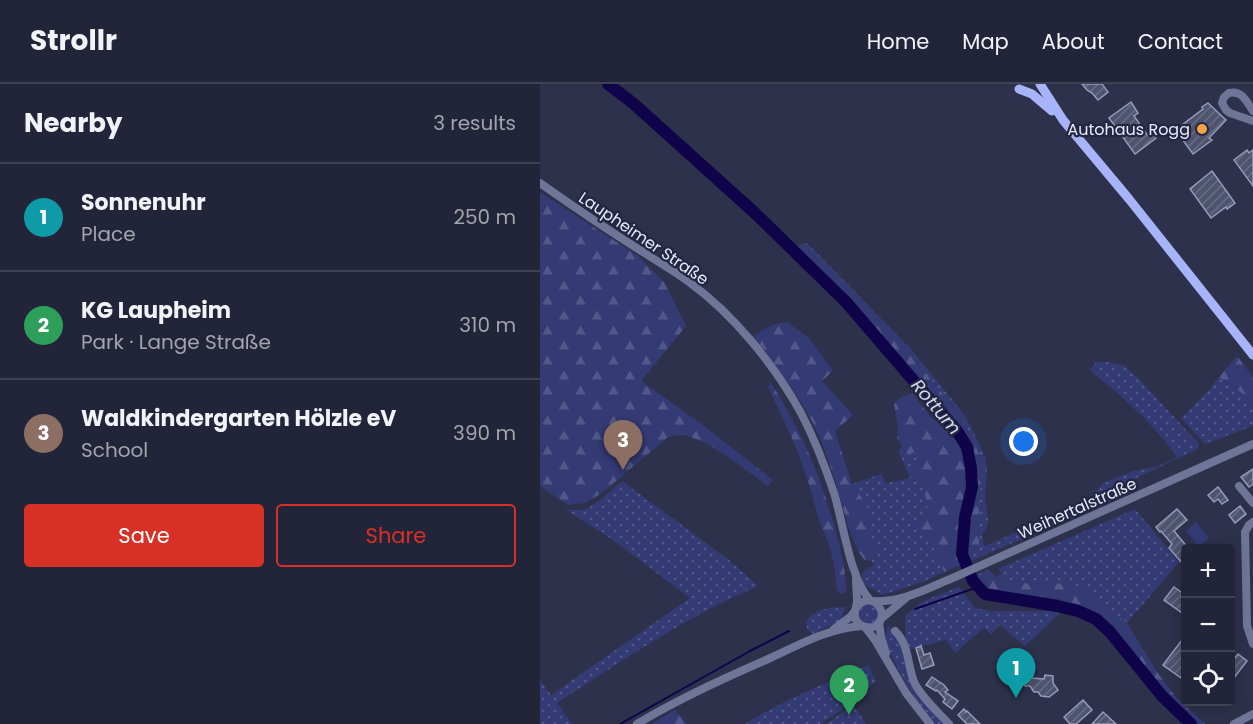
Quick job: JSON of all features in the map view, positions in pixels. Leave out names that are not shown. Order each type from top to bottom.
[{"type":"main road","points":[[1016,86],[1028,89],[1035,84]]},
{"type":"main road","points":[[1040,84],[1063,120],[1162,239],[1253,355]]},
{"type":"main road","points":[[1016,86],[1037,97],[1063,120]]},
{"type":"street","points":[[1253,111],[1238,92],[1229,93],[1224,97],[1222,103],[1226,110],[1253,121]]},
{"type":"street","name":"Laupheimer Straße","points":[[540,183],[689,282],[735,323],[774,371],[801,413],[824,464],[855,573],[856,610]]},
{"type":"street","name":"Weihertalstraße","points":[[872,601],[885,602],[911,595],[955,577],[1253,444]]},
{"type":"street","points":[[1239,486],[1253,503]]},
{"type":"street","points":[[1253,522],[1245,532],[1249,549],[1248,626],[1253,644]]},
{"type":"street","name":"Laupheimer Straße","points":[[855,573],[872,601]]},
{"type":"street","name":"Weihertalstraße","points":[[880,620],[911,595]]},
{"type":"street","points":[[830,632],[850,617],[862,602],[872,601],[882,610],[881,637],[890,665]]},
{"type":"street","points":[[856,610],[856,618],[871,634],[906,693],[930,724]]},
{"type":"street","points":[[637,724],[714,682],[830,632],[864,626],[872,627],[880,620]]},
{"type":"street","points":[[895,631],[905,645],[916,686],[949,724]]},
{"type":"street","points":[[1234,724],[1250,718]]},
{"type":"green space","points":[[540,192],[638,256],[664,282],[686,326],[641,381],[703,425],[773,480],[768,486],[711,446],[680,435],[668,437],[602,493],[585,503],[568,505],[540,486]]},
{"type":"green space","points":[[807,243],[911,349],[966,417],[985,456],[987,469],[985,499],[988,520],[987,527],[982,534],[984,546],[1082,505],[1103,483],[1134,471],[1159,466],[1177,457],[1148,421],[1090,370],[1096,362],[1110,362],[1125,366],[1197,442],[1198,449],[1119,486],[1121,495],[1118,497],[969,562],[969,553],[979,548],[979,500],[983,466],[979,453],[957,411],[881,323],[801,244]]},
{"type":"green space","points":[[801,244],[881,323],[957,411],[979,453],[983,466],[979,500],[979,548],[969,553],[969,562],[966,563],[966,552],[975,464],[971,449],[939,401],[827,278],[796,248]]},
{"type":"green space","points":[[787,322],[809,338],[833,371],[822,381],[853,415],[835,431],[852,484],[866,504],[872,524],[869,535],[874,549],[871,560],[866,561],[856,547],[830,464],[813,423],[803,405],[753,336],[772,325]]},
{"type":"green space","points":[[1237,356],[1253,377],[1253,405],[1246,396],[1219,377]]},
{"type":"green space","points":[[1219,377],[1246,396],[1253,405],[1253,426],[1205,444],[1181,418]]},
{"type":"green space","points":[[771,383],[799,432],[827,500],[843,564],[846,591],[843,594],[837,590],[829,545],[795,445],[768,387]]},
{"type":"green space","points":[[913,394],[929,415],[961,445],[966,457],[969,481],[958,542],[958,557],[961,565],[944,572],[938,553],[925,538],[918,521],[924,515],[929,515],[923,483],[917,479],[914,471],[919,463],[914,452],[908,456],[897,438],[898,426],[894,404],[902,396]]},
{"type":"green space","points":[[902,447],[908,456],[914,451],[919,463],[917,479],[923,483],[929,515],[925,538],[938,553],[944,572],[883,595],[865,586],[862,578],[863,572],[874,565],[871,560],[873,549],[869,534],[872,524],[852,484],[881,474],[886,483],[910,478],[898,450]]},
{"type":"green space","points":[[622,481],[729,560],[758,586],[680,625],[557,703],[572,724],[540,724],[540,680],[551,695],[690,598],[613,540],[565,509],[580,510],[590,507]]},
{"type":"green space","points":[[1135,509],[1179,562],[1127,623],[1079,587],[1053,583],[1029,584],[1016,580],[1011,583],[998,569]]},
{"type":"green space","points":[[1196,522],[1209,538],[1202,544],[1197,544],[1186,531]]},
{"type":"green space","points":[[988,569],[996,577],[1002,573],[1011,583],[1016,580],[1029,584],[1053,583],[1079,587],[1127,623],[1157,672],[1181,702],[1181,706],[1186,706],[1205,724],[1197,724],[1170,698],[1145,671],[1111,627],[1094,612],[1063,600],[989,591],[975,576]]},
{"type":"green space","points":[[959,587],[975,608],[990,611],[1062,611],[1025,646],[1000,625],[991,634],[984,628],[955,653],[946,640],[908,650],[905,616],[923,601]]},
{"type":"green space","points":[[869,604],[876,607],[879,614],[876,621],[869,624],[862,621],[859,614],[862,607]]},
{"type":"green space","points":[[846,607],[841,620],[813,634],[807,629],[806,622],[813,614],[823,610]]},
{"type":"green space","points":[[888,625],[902,643],[911,677],[945,724],[933,724],[905,682],[884,637]]},
{"type":"green space","points":[[868,665],[876,681],[852,703],[820,724],[745,724],[789,700]]},
{"type":"green space","points":[[852,706],[866,724],[826,724]]},
{"type":"green space","points":[[675,710],[687,724],[652,724]]},
{"type":"building","points":[[1082,84],[1102,84],[1108,92],[1098,100]]},
{"type":"building","points":[[1131,102],[1138,113],[1134,116],[1148,136],[1152,133],[1156,138],[1135,154],[1109,118]]},
{"type":"building","name":"Autohaus Rogg","points":[[1208,103],[1226,120],[1209,138],[1212,140],[1193,154],[1182,139],[1189,134],[1182,125]]},
{"type":"building","points":[[1247,150],[1249,153],[1253,150],[1253,186],[1234,160]]},
{"type":"building","points":[[1212,171],[1235,203],[1211,218],[1190,189]]},
{"type":"building","points":[[1253,469],[1253,484],[1249,487],[1241,477]]},
{"type":"building","points":[[1218,487],[1228,500],[1222,504],[1218,499],[1214,502],[1208,495]]},
{"type":"building","points":[[1240,506],[1246,514],[1235,523],[1229,515]]},
{"type":"building","points":[[1177,509],[1187,520],[1174,531],[1185,544],[1181,544],[1181,562],[1169,548],[1172,544],[1156,527]]},
{"type":"building","points":[[1174,587],[1181,592],[1181,612],[1164,600]]},
{"type":"building","points":[[1181,641],[1181,678],[1163,665]]},
{"type":"building","points":[[921,646],[924,655],[930,653],[934,665],[922,669],[916,648]]},
{"type":"building","points":[[1238,654],[1247,661],[1235,677],[1235,658]]},
{"type":"building","points":[[1028,665],[1033,673],[1032,678],[1044,679],[1045,675],[1053,676],[1053,683],[1058,690],[1049,697],[1041,696],[1030,686],[1025,686],[1019,680],[1016,682],[1013,677]]},
{"type":"building","points":[[932,677],[944,685],[948,690],[945,692],[958,701],[952,709],[943,702],[945,699],[937,690],[926,685]]},
{"type":"building","points":[[1083,700],[1092,710],[1076,724],[1070,724],[1064,717]]},
{"type":"building","points":[[964,709],[980,724],[967,724],[958,715]]},
{"type":"building","points":[[1103,712],[1116,724],[1092,724]]},
{"type":"waterway","name":"Rottum","points":[[608,84],[634,104],[756,214],[846,302],[957,431],[967,447],[971,468],[972,487],[965,517],[962,554],[973,581],[985,594],[1057,606],[1078,611],[1096,619],[1110,632],[1162,696],[1191,724]]},
{"type":"waterway","points":[[915,609],[978,587]]},
{"type":"waterway","points":[[620,724],[789,631]]},
{"type":"place","name":"Autohaus Rogg","points":[[1202,129]]},
{"type":"place","name":"Waldkindergarten Hölzle eV","points":[[623,470]]},
{"type":"place","name":"Sonnenuhr","points":[[1016,698]]},
{"type":"place","name":"KG Laupheim","points":[[849,715]]}]
